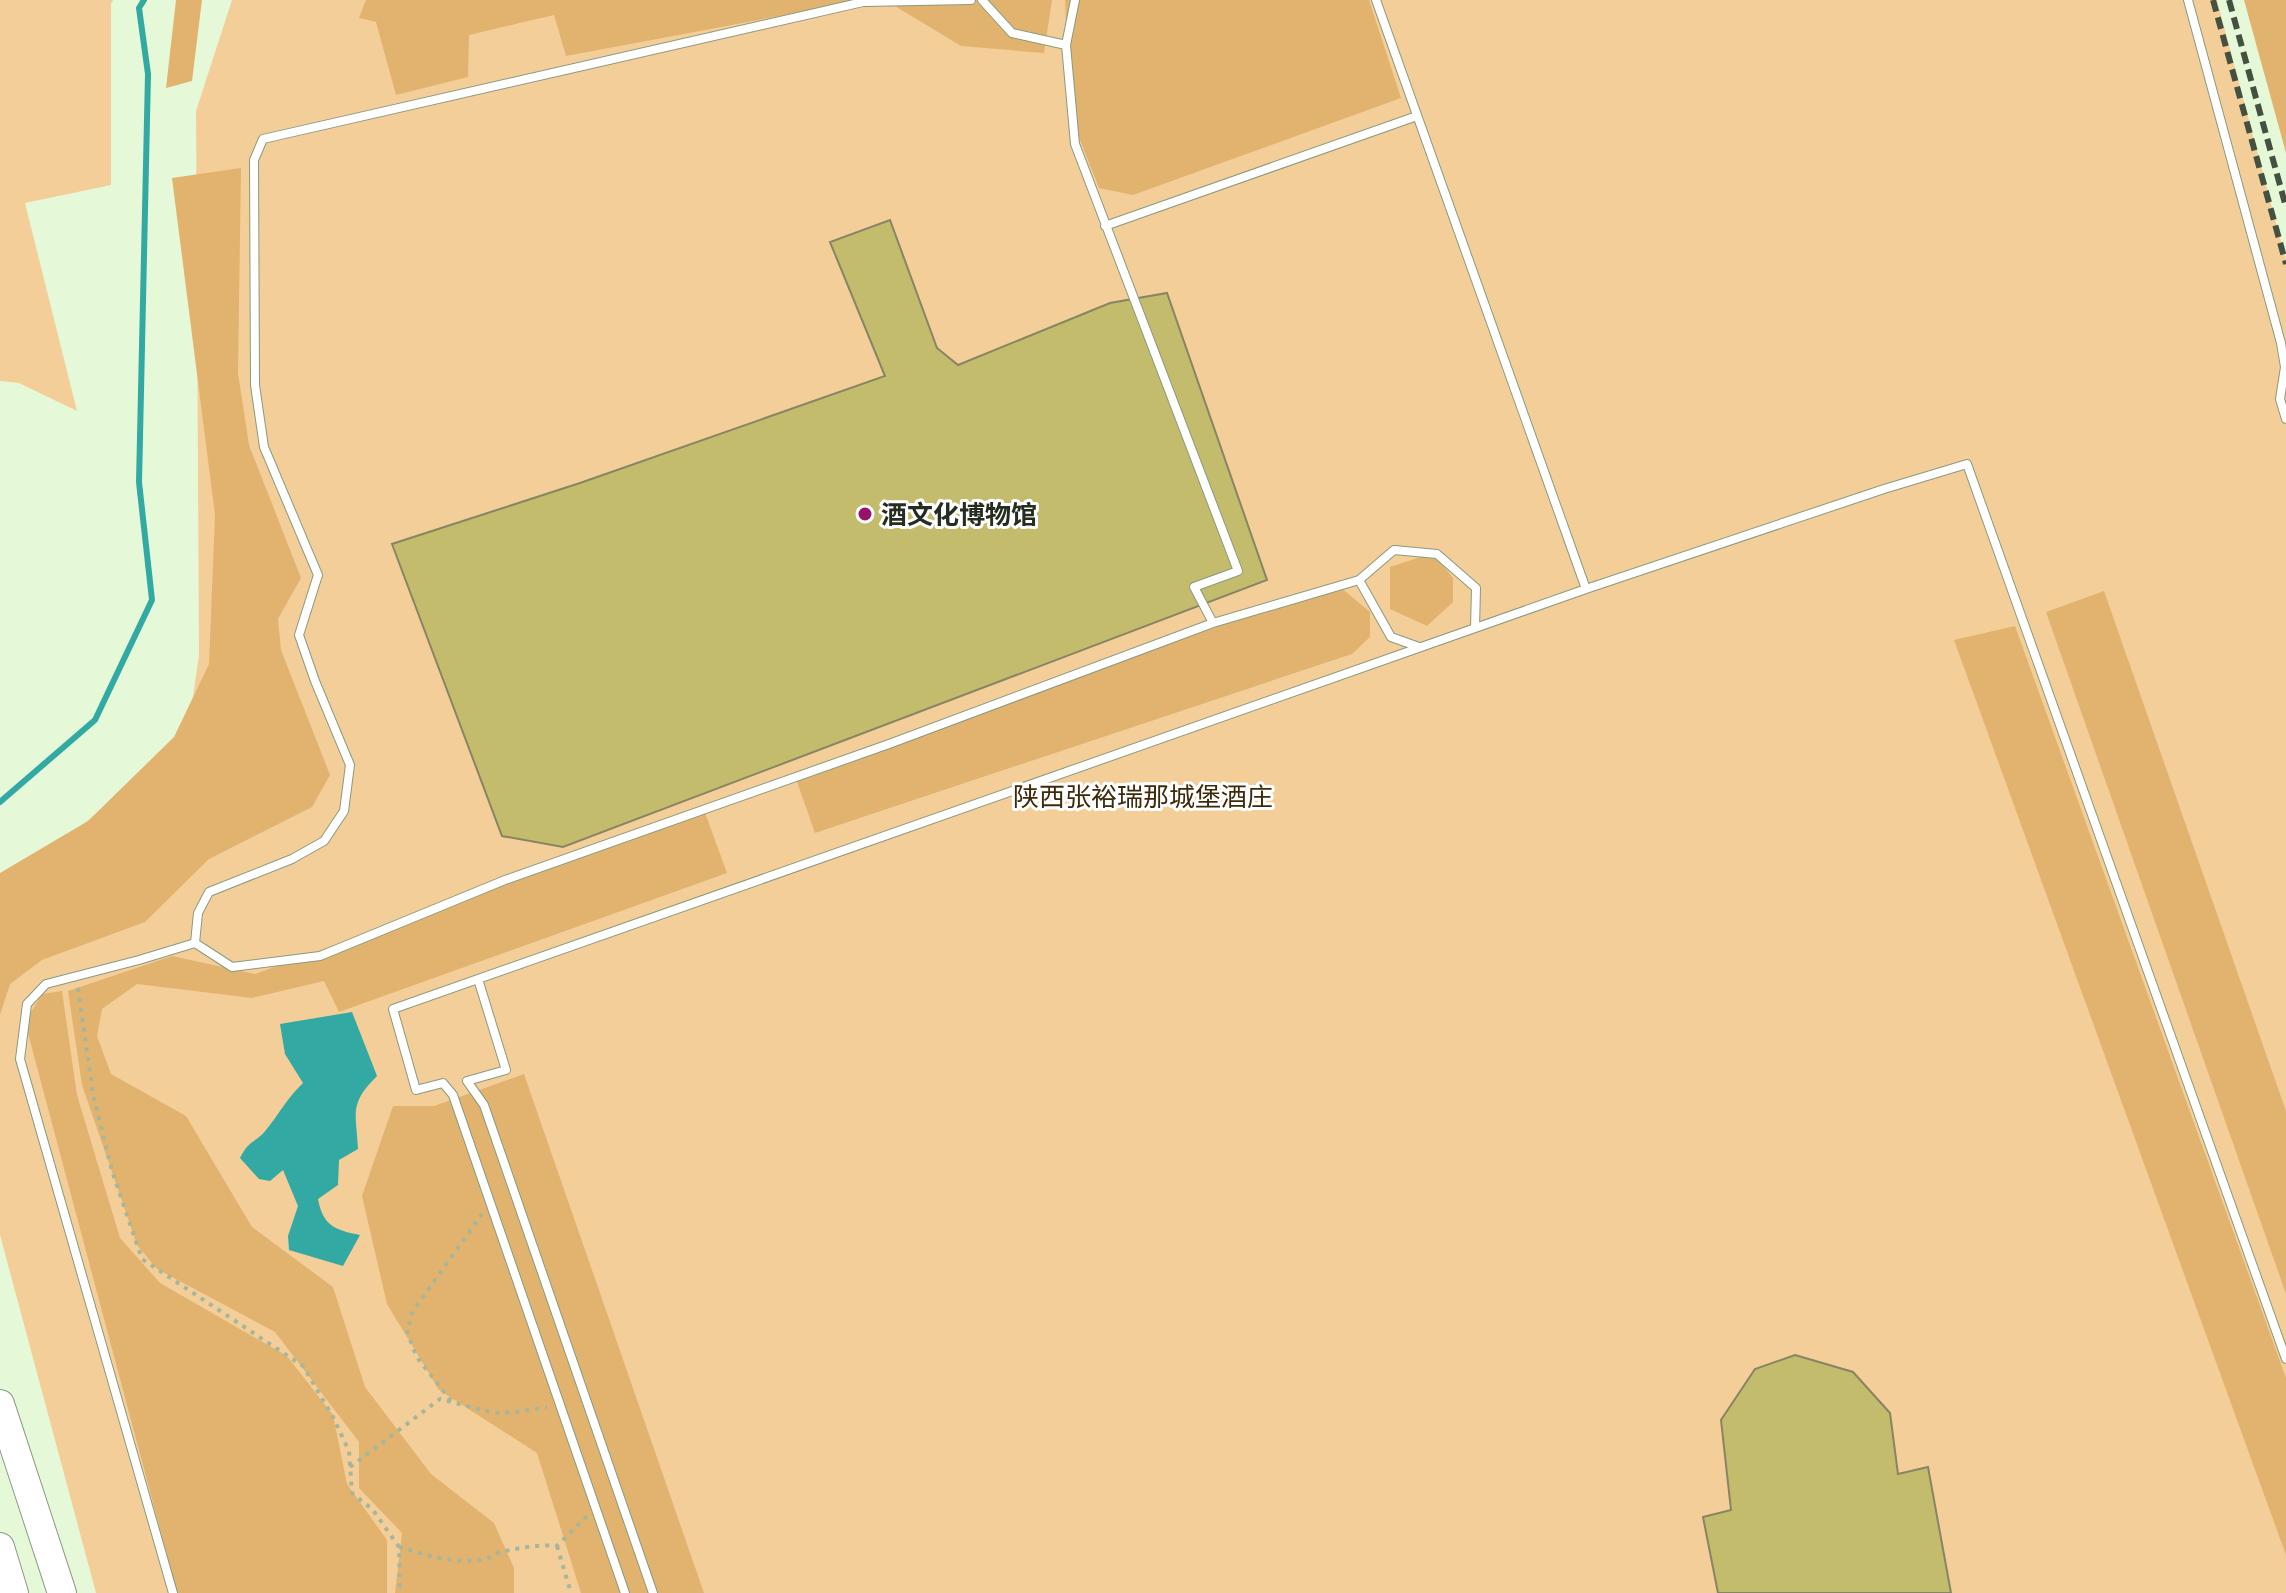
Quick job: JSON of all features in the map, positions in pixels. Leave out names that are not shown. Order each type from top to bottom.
[{"type":"highway","points":[[0,1404],[62,1593]]},
{"type":"highway","points":[[0,1547],[14,1593]]},
{"type":"lane","points":[[195,943],[198,913],[209,892],[292,859],[324,841],[344,811],[350,765],[299,635],[318,575],[264,447],[255,385],[254,160],[263,139],[863,2],[971,0]]},
{"type":"lane","points":[[982,0],[1012,33],[1066,45]]},
{"type":"lane","points":[[1075,0],[1066,45],[1075,144],[1238,571],[1194,587],[1213,623]]},
{"type":"lane","points":[[1376,0],[1586,589]]},
{"type":"lane","points":[[2188,0],[2281,343],[2285,367],[2280,399],[2286,419]]},
{"type":"lane","points":[[1105,226],[1417,116]]},
{"type":"lane","points":[[625,1593],[453,1095],[443,1083],[416,1090],[393,1009],[1586,589],[1967,464],[2286,1359]]},
{"type":"lane","points":[[173,1593],[20,1059],[27,1004],[46,984],[195,943],[232,967],[320,956],[505,880],[889,744],[1213,623],[1359,580],[1394,550],[1437,554],[1476,588],[1475,628]]},
{"type":"lane","points":[[1359,580],[1391,637],[1420,648]]},
{"type":"lane","points":[[478,979],[506,1070],[467,1081],[484,1105],[653,1593]]},
{"type":"path","points":[[76,977],[93,1094],[112,1171],[142,1259],[303,1366],[349,1451],[352,1493],[373,1510],[399,1547],[400,1593]]},
{"type":"path","points":[[451,1401],[416,1356],[407,1331],[413,1311],[490,1202]]},
{"type":"path","points":[[350,1467],[440,1399],[494,1413],[561,1405]]},
{"type":"path","points":[[557,1546],[596,1507]]},
{"type":"path","points":[[399,1547],[426,1555],[470,1561],[490,1559],[497,1552],[557,1546]]},
{"type":"path","points":[[557,1546],[571,1593]]},
{"type":"green space","points":[[0,0],[113,0],[111,185],[25,203],[77,411],[19,383],[0,381]]},
{"type":"green space","name":"陕西张裕瑞那城堡酒庄","points":[[232,0],[2217,0],[2286,260],[2286,1593],[96,1593],[0,1235],[0,899],[188,732],[199,655],[196,111]]},
{"type":"shaded area","points":[[176,0],[202,0],[192,81],[166,88]]},
{"type":"shaded area","points":[[366,0],[865,0],[566,56],[554,15],[469,35],[468,77],[396,95],[376,22],[359,18]]},
{"type":"shaded area","points":[[885,0],[1052,0],[1044,53],[961,46]]},
{"type":"shaded area","points":[[1065,0],[1369,0],[1401,98],[1133,195],[1099,188],[1070,115]]},
{"type":"shaded area","points":[[2244,0],[2286,0],[2286,153]]},
{"type":"shaded area","points":[[241,168],[238,373],[249,445],[301,578],[278,619],[281,650],[330,775],[312,807],[209,859],[145,922],[42,960],[10,984],[0,1015],[0,873],[88,821],[174,737],[209,664],[215,515],[172,178]]},
{"type":"shaded area","points":[[1433,553],[1453,578],[1453,602],[1427,626],[1390,609],[1390,567]]},
{"type":"shaded area","points":[[1339,586],[1370,612],[1370,637],[1352,654],[815,833],[796,779],[1292,600]]},
{"type":"shaded area","points":[[2104,591],[2286,1111],[2286,1294],[2046,612]]},
{"type":"shaded area","points":[[2015,626],[2286,1378],[2286,1555],[1954,640]]},
{"type":"shaded area","points":[[704,810],[727,873],[339,1012],[324,981],[252,998],[137,984],[102,1009],[97,1036],[111,1074],[186,1116],[252,1227],[333,1287],[365,1387],[431,1474],[494,1523],[514,1568],[514,1593],[395,1593],[402,1533],[359,1488],[359,1442],[275,1332],[157,1269],[137,1245],[82,1085],[68,991],[172,956],[255,974]]},
{"type":"shaded area","points":[[62,991],[77,1095],[120,1238],[160,1283],[287,1356],[333,1415],[347,1484],[387,1540],[387,1593],[177,1593],[25,1022],[42,994]]},
{"type":"shaded area","points":[[524,1074],[704,1593],[581,1593],[537,1453],[439,1390],[387,1304],[362,1196],[393,1106],[434,1106]]},
{"type":"water","points":[[352,1012],[377,1076],[362,1094],[356,1109],[358,1149],[339,1160],[338,1185],[318,1199],[327,1221],[344,1231],[360,1235],[343,1266],[289,1250],[288,1236],[298,1206],[283,1170],[270,1181],[259,1179],[240,1158],[246,1147],[266,1130],[303,1083],[285,1054],[280,1024]]},
{"type":"building","name":"酒文化博物馆","points":[[890,220],[937,348],[958,365],[1110,303],[1167,293],[1267,580],[563,847],[502,836],[392,544],[580,483],[885,376],[830,242]]},
{"type":"building","points":[[1795,1355],[1853,1372],[1890,1413],[1898,1474],[1928,1467],[1951,1593],[1718,1593],[1703,1517],[1731,1510],[1721,1420],[1755,1369]]},
{"type":"waterway","points":[[0,802],[95,720],[152,600],[139,482],[148,74],[139,8],[144,0]]},
{"type":"railway","points":[[2213,0],[2286,264]]},
{"type":"railway","points":[[2229,0],[2286,207]]},
{"type":"place","name":"酒文化博物馆","points":[[865,514]]}]
